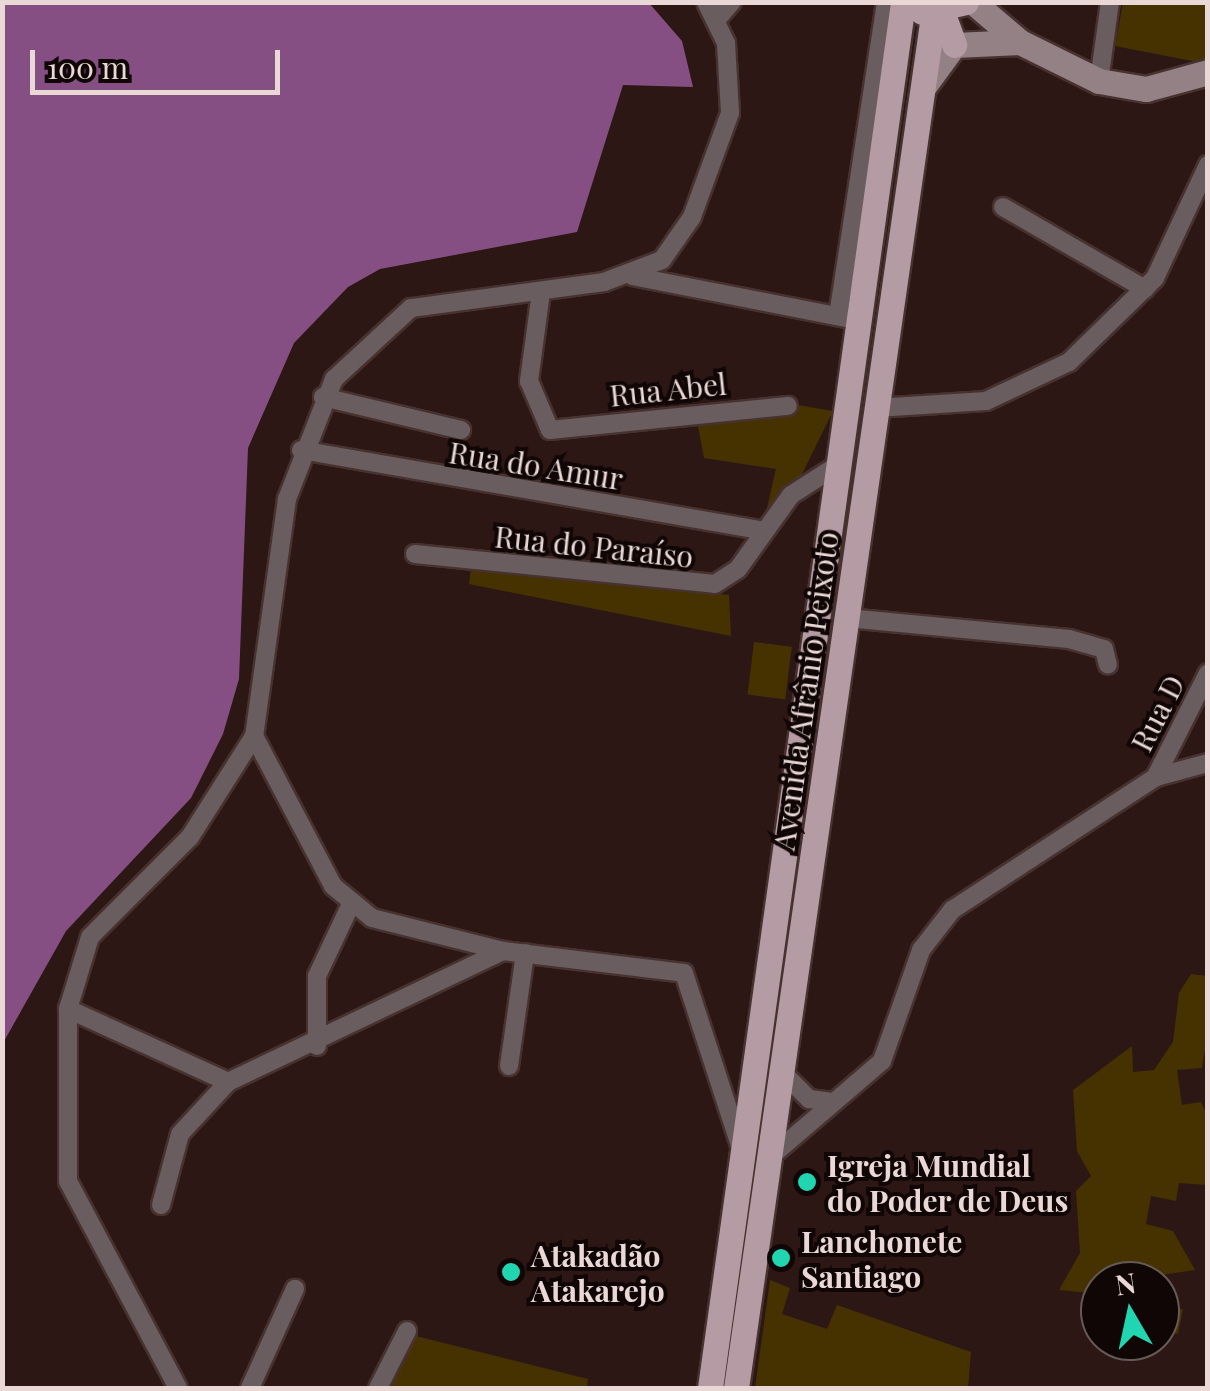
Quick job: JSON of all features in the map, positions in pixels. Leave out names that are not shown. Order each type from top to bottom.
[{"type":"main road","points":[[897,5],[950,7],[1100,81],[1146,89],[1208,72]]},
{"type":"main road","name":"Avenida Afrânio Peixoto","points":[[710,1388],[836,466],[849,318],[897,5]]},
{"type":"main road","points":[[924,86],[954,45],[950,7]]},
{"type":"main road","name":"Avenida Afrânio Peixoto","points":[[736,1388],[786,1076],[876,408],[924,86],[950,7]]},
{"type":"main road","points":[[954,45],[1020,42]]},
{"type":"street","points":[[632,276],[680,240],[730,113],[717,19],[706,2]]},
{"type":"street","points":[[717,19],[732,2]]},
{"type":"street","points":[[1100,81],[1110,2]]},
{"type":"street","points":[[876,408],[960,407],[1012,392],[1069,362],[1145,289],[1183,233],[1208,165]]},
{"type":"street","points":[[1003,207],[1145,289]]},
{"type":"street","points":[[178,1388],[66,1172],[68,1009],[90,937],[190,837],[254,736],[278,545],[301,450],[322,398],[362,344],[407,310],[632,276],[849,318]]},
{"type":"street","name":"Rua Abel","points":[[542,292],[529,382],[554,430],[788,406]]},
{"type":"street","points":[[322,398],[461,430]]},
{"type":"street","name":"Rua do Amur","points":[[301,450],[763,531]]},
{"type":"street","name":"Rua do Paraíso","points":[[416,554],[703,585],[738,569],[763,531],[809,479],[836,466]]},
{"type":"street","points":[[847,618],[1069,639],[1104,649],[1108,665]]},
{"type":"street","name":"Rua D","points":[[1156,777],[1208,673]]},
{"type":"street","points":[[254,736],[308,846],[351,904],[399,928],[503,950],[684,973],[743,1154],[771,1157],[882,1061],[921,950],[952,910],[1156,777],[1208,764]]},
{"type":"street","points":[[317,1046],[317,976],[351,904]]},
{"type":"street","points":[[161,1205],[180,1134],[228,1082],[317,1046],[503,950]]},
{"type":"street","points":[[510,1066],[525,953]]},
{"type":"street","points":[[68,1009],[228,1082]]},
{"type":"street","points":[[786,1076],[810,1100],[833,1102]]},
{"type":"street","points":[[250,1388],[295,1288]]},
{"type":"street","points":[[378,1388],[407,1331]]},
{"type":"shaded area","points":[[3,2],[649,3],[682,41],[693,87],[623,85],[577,232],[380,269],[348,287],[294,343],[248,448],[239,679],[223,734],[191,798],[66,931],[3,1043]]},
{"type":"shaded area","points":[[1123,3],[1207,3],[1207,64],[1115,46]]},
{"type":"shaded area","points":[[786,403],[833,411],[778,523],[766,512],[776,469],[704,458],[696,416]]},
{"type":"shaded area","points":[[471,568],[729,595],[731,636],[469,584]]},
{"type":"shaded area","points":[[754,642],[792,647],[785,699],[748,695]]},
{"type":"shaded area","points":[[1191,974],[1207,976],[1207,1037],[1202,1068],[1177,1070],[1182,1105],[1201,1102],[1207,1115],[1207,1185],[1179,1183],[1176,1201],[1151,1196],[1146,1224],[1173,1231],[1195,1270],[1180,1272],[1180,1261],[1080,1261],[1080,1292],[1059,1290],[1080,1253],[1076,1191],[1091,1176],[1077,1151],[1073,1090],[1132,1046],[1133,1072],[1154,1070],[1173,1042],[1179,993]]},
{"type":"shaded area","points":[[770,1280],[790,1288],[782,1314],[827,1329],[837,1305],[971,1352],[968,1388],[755,1388]]},
{"type":"shaded area","points":[[412,1335],[588,1379],[587,1388],[386,1388]]},
{"type":"place","name":"Igreja Mundial do Poder de Deus","points":[[807,1182]]},
{"type":"place","name":"Lanchonete Santiago","points":[[781,1258]]},
{"type":"place","name":"Atakadão Atakarejo","points":[[511,1272]]}]
